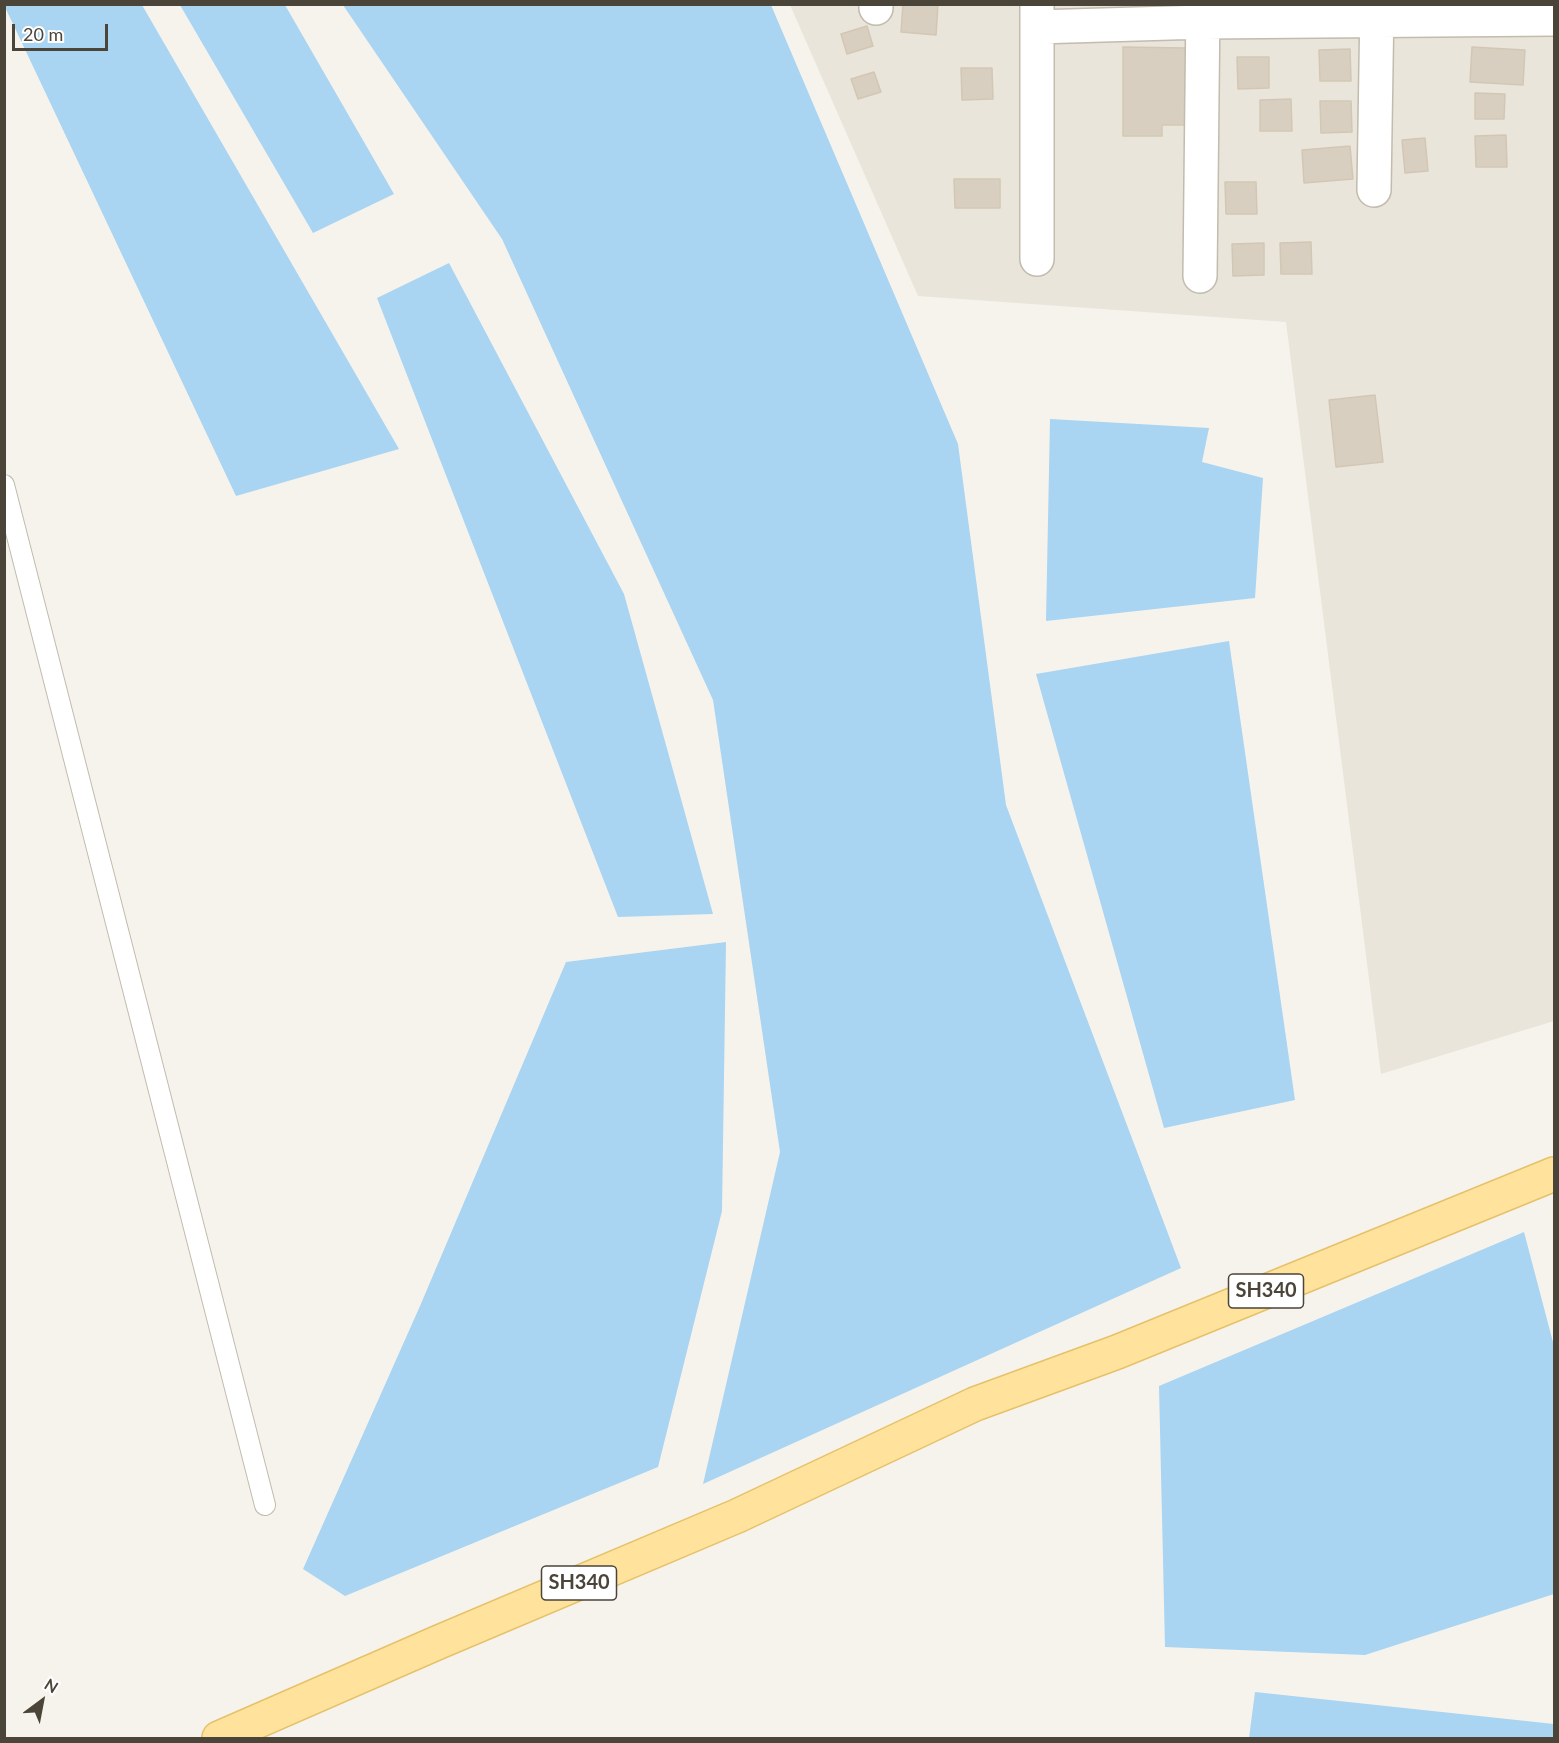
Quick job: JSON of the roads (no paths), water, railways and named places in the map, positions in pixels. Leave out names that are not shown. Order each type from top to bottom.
[{"type":"main road","name":"SH340","points":[[219,1738],[439,1641],[737,1516],[937,1420],[1117,1352],[1554,1174]]},
{"type":"street","points":[[1200,276],[1203,13]]},
{"type":"street","points":[[1374,190],[1377,13]]},
{"type":"street","points":[[1037,259],[1037,16],[1377,13],[1554,19]]},
{"type":"lane","points":[[4,485],[265,1504]]},
{"type":"water","points":[[4,5],[142,5],[399,449],[236,496]]},
{"type":"water","points":[[180,5],[285,5],[394,194],[313,233]]},
{"type":"water","points":[[343,5],[771,5],[958,444],[1006,805],[1181,1268],[703,1484],[780,1152],[713,700],[502,239]]},
{"type":"water","points":[[449,263],[624,594],[713,914],[618,917],[377,298]]},
{"type":"water","points":[[1050,419],[1209,428],[1202,462],[1263,478],[1255,598],[1046,621]]},
{"type":"water","points":[[1229,641],[1295,1100],[1164,1128],[1036,674]]},
{"type":"water","points":[[726,942],[722,1211],[658,1467],[345,1596],[303,1569],[420,1306],[566,962]]},
{"type":"water","points":[[1524,1232],[1554,1346],[1554,1594],[1365,1655],[1165,1647],[1159,1386]]},
{"type":"water","points":[[1255,1692],[1554,1724],[1554,1738],[1249,1738]]}]
